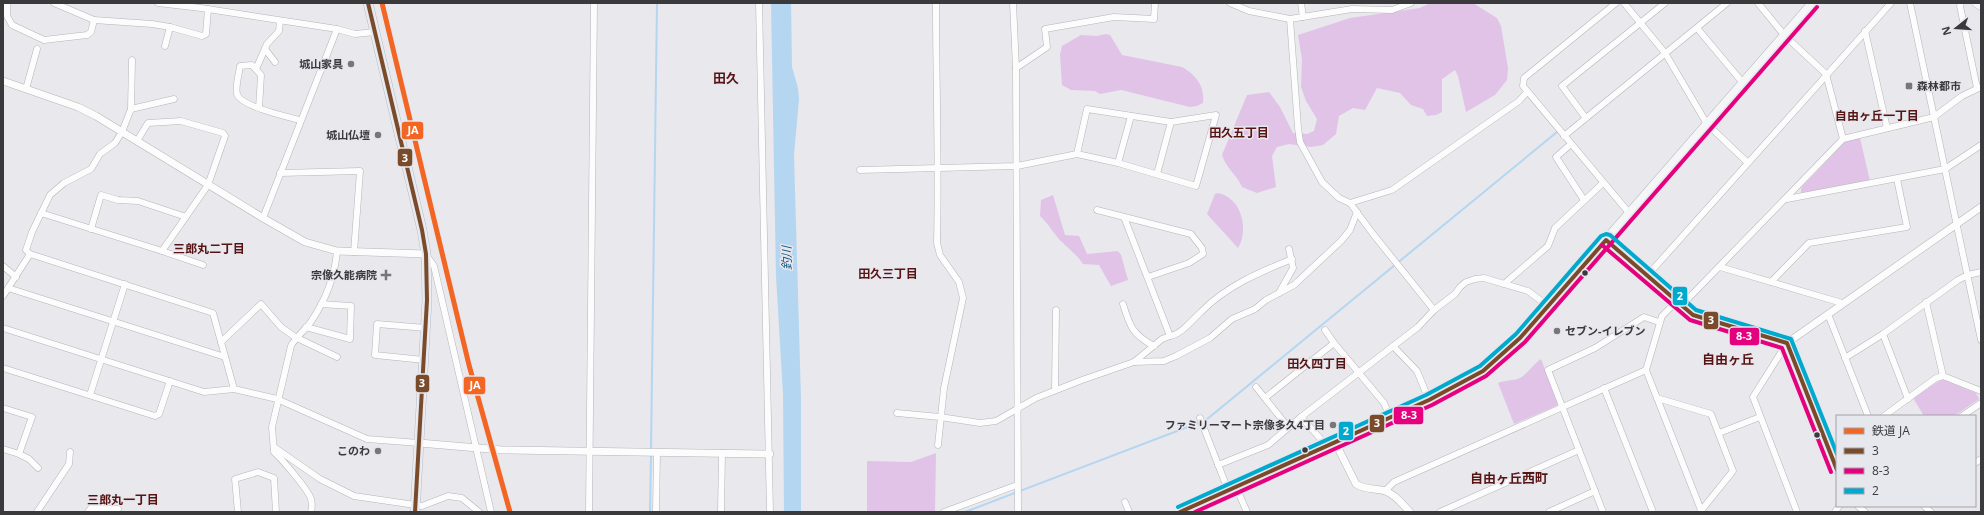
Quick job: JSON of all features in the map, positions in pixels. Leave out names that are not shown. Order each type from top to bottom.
[{"type":"main road","points":[[368,3],[422,230],[426,254],[426,328],[415,509]]},
{"type":"main road","points":[[1180,512],[1430,400],[1463,383],[1494,362],[1520,338],[1630,214],[1812,3]]},
{"type":"main road","points":[[1976,3],[1981,6]]},
{"type":"street","points":[[7,3],[7,16],[12,26],[44,40],[87,35],[92,32],[94,20]]},
{"type":"street","points":[[54,3],[94,20],[170,27],[202,36],[206,34],[208,9]]},
{"type":"street","points":[[158,3],[208,9],[355,34],[375,32]]},
{"type":"street","points":[[589,512],[594,3]]},
{"type":"street","points":[[759,3],[770,454],[770,512]]},
{"type":"street","points":[[936,3],[936,118],[939,169],[937,244],[940,255],[959,282],[963,298],[950,355],[940,416],[938,445]]},
{"type":"street","points":[[1013,3],[1016,68],[1017,166],[1018,512]]},
{"type":"street","points":[[1016,68],[1046,47],[1045,29],[1114,17],[1154,19],[1155,3]]},
{"type":"street","points":[[1230,3],[1249,11],[1290,19],[1352,9],[1392,10],[1411,3]]},
{"type":"street","points":[[1301,3],[1303,17]]},
{"type":"street","points":[[1616,3],[1524,78],[1523,86],[1630,214]]},
{"type":"street","points":[[1624,3],[1665,53],[1707,124],[1747,162]]},
{"type":"street","points":[[1585,117],[1562,86],[1665,3]]},
{"type":"street","points":[[1564,136],[1585,117],[1727,3]]},
{"type":"street","points":[[1758,3],[1784,35],[1826,74],[1843,139]]},
{"type":"street","points":[[1647,276],[1747,162],[1891,3]]},
{"type":"street","points":[[1910,3],[1981,340]]},
{"type":"street","points":[[1657,398],[1711,414],[1719,433],[1733,471],[1700,511],[1646,370],[1662,316],[1679,304],[1720,267],[1843,139],[1934,117],[1962,96],[1979,88],[1960,6],[1961,3]]},
{"type":"street","points":[[1290,19],[1300,142],[1322,182],[1340,198],[1350,203],[1434,310]]},
{"type":"street","points":[[256,69],[264,50],[279,30],[280,21]]},
{"type":"street","points":[[165,46],[170,27]]},
{"type":"street","points":[[1697,28],[1743,83]]},
{"type":"street","points":[[263,218],[336,30]]},
{"type":"street","points":[[1865,31],[1887,128]]},
{"type":"street","points":[[26,89],[37,49]]},
{"type":"street","points":[[264,50],[274,62]]},
{"type":"street","points":[[132,60],[131,109],[116,143],[95,159],[90,169],[64,183],[50,195],[26,250],[30,254],[213,312],[234,389]]},
{"type":"street","points":[[259,108],[261,75],[252,65],[240,66],[236,94],[239,98],[259,108],[300,120]]},
{"type":"street","points":[[3,81],[78,107],[96,116],[208,185],[305,242],[337,251],[426,254],[434,266],[492,512]]},
{"type":"street","points":[[1350,203],[1392,190],[1519,101],[1527,92]]},
{"type":"street","points":[[131,109],[174,99]]},
{"type":"street","points":[[860,170],[1017,166],[1077,154],[1118,163],[1196,186],[1216,115],[1171,122],[1087,109],[1077,154]]},
{"type":"street","points":[[1118,163],[1131,116]]},
{"type":"street","points":[[137,140],[148,123],[181,121],[223,133],[225,136],[208,185],[162,251]]},
{"type":"street","points":[[1157,174],[1171,122]]},
{"type":"street","points":[[1571,144],[1556,157],[1584,200]]},
{"type":"street","points":[[1787,199],[1945,169],[1981,145]]},
{"type":"street","points":[[280,173],[360,171],[354,252]]},
{"type":"street","points":[[1771,282],[1809,243],[1907,227],[1897,179]]},
{"type":"street","points":[[1504,284],[1548,246],[1555,228],[1603,183]]},
{"type":"street","points":[[91,229],[101,195],[118,200],[138,201],[186,217]]},
{"type":"street","points":[[1797,512],[1753,397],[1787,343],[1981,206]]},
{"type":"street","points":[[1097,210],[1191,234],[1202,248],[1203,254],[1190,263],[1148,277]]},
{"type":"street","points":[[897,413],[940,416],[980,424],[996,421],[1036,398],[1055,390],[1134,362],[1164,360],[1176,356],[1210,338],[1232,319],[1255,309],[1266,300],[1278,295],[1294,285],[1341,242],[1350,230],[1357,212]]},
{"type":"street","points":[[41,213],[203,265]]},
{"type":"street","points":[[1124,216],[1170,336]]},
{"type":"street","points":[[1606,240],[1679,304],[1700,318],[1787,343]]},
{"type":"street","points":[[1278,295],[1292,268],[1292,259],[1289,249]]},
{"type":"street","points":[[311,512],[311,498],[285,462],[274,452],[272,427],[277,400],[291,346],[295,337],[311,321],[321,304],[335,271],[337,251]]},
{"type":"street","points":[[3,296],[30,254]]},
{"type":"street","points":[[1134,362],[1162,339],[1177,335],[1203,309],[1248,277],[1292,259]]},
{"type":"street","points":[[3,266],[16,277]]},
{"type":"street","points":[[1720,267],[1842,304]]},
{"type":"street","points":[[1846,358],[1883,334],[1926,302],[1968,275],[1981,272]]},
{"type":"street","points":[[1218,465],[1268,445],[1288,427],[1418,327],[1434,310],[1455,294],[1466,282],[1474,278],[1484,278],[1528,291],[1548,306]]},
{"type":"street","points":[[90,395],[125,284]]},
{"type":"street","points":[[8,288],[225,357]]},
{"type":"street","points":[[1926,302],[1943,376]]},
{"type":"street","points":[[221,342],[261,304],[281,327],[295,337],[337,357]]},
{"type":"street","points":[[306,327],[350,339],[351,306],[321,304]]},
{"type":"street","points":[[1123,304],[1128,322],[1140,338],[1154,346]]},
{"type":"street","points":[[1055,390],[1056,310]]},
{"type":"street","points":[[1828,314],[1868,415]]},
{"type":"street","points":[[1603,512],[1548,370],[1595,348],[1644,317],[1659,322]]},
{"type":"street","points":[[424,360],[375,355],[377,324],[426,328]]},
{"type":"street","points":[[3,328],[204,392],[234,389],[277,400],[367,439],[476,448],[589,452],[770,454]]},
{"type":"street","points":[[1325,330],[1384,403],[1390,417]]},
{"type":"street","points":[[1883,334],[1908,399]]},
{"type":"street","points":[[1265,398],[1334,343]]},
{"type":"street","points":[[1787,343],[1836,467]]},
{"type":"street","points":[[1393,346],[1416,372],[1430,400]]},
{"type":"street","points":[[3,368],[155,416],[159,414],[170,380]]},
{"type":"street","points":[[1385,491],[1394,482],[1646,370]]},
{"type":"street","points":[[1885,415],[1936,378],[1943,376],[1981,391]]},
{"type":"street","points":[[1256,387],[1288,427]]},
{"type":"street","points":[[1604,388],[1653,512]]},
{"type":"street","points":[[1963,415],[1981,403]]},
{"type":"street","points":[[3,408],[32,417],[19,454]]},
{"type":"street","points":[[1301,417],[1331,444],[1356,484],[1367,488],[1385,491],[1394,496],[1410,512]]},
{"type":"street","points":[[1719,433],[1760,417]]},
{"type":"street","points":[[1200,418],[1228,490]]},
{"type":"street","points":[[274,447],[320,479],[354,496],[415,509],[448,496],[462,498],[479,512]]},
{"type":"street","points":[[3,449],[29,459],[38,468]]},
{"type":"street","points":[[1440,512],[1579,450]]},
{"type":"street","points":[[37,512],[68,464],[70,452]]},
{"type":"street","points":[[656,512],[657,453]]},
{"type":"street","points":[[721,512],[722,454]]},
{"type":"street","points":[[238,512],[234,479],[258,472],[274,478],[276,512]]},
{"type":"street","points":[[944,512],[1017,485]]},
{"type":"street","points":[[1236,487],[1246,512]]},
{"type":"street","points":[[1549,512],[1596,491]]},
{"type":"street","points":[[1125,502],[1129,512]]},
{"type":"street","points":[[88,512],[91,508],[118,509]]},
{"type":"shaded area","points":[[1430,3],[1473,3],[1497,18],[1501,26],[1508,68],[1507,80],[1495,95],[1466,112],[1458,76],[1455,70],[1442,79],[1442,112],[1436,115],[1427,116],[1423,109],[1411,105],[1400,93],[1377,88],[1365,110],[1353,108],[1339,116],[1336,134],[1323,145],[1311,147],[1289,144],[1277,147],[1272,156],[1276,187],[1257,193],[1242,187],[1226,164],[1222,155],[1247,95],[1269,92],[1280,107],[1293,133],[1307,134],[1314,131],[1317,119],[1306,101],[1301,87],[1302,59],[1298,35],[1350,18],[1420,8]]},
{"type":"shaded area","points":[[1106,34],[1110,35],[1122,55],[1182,67],[1187,70],[1195,77],[1201,86],[1203,91],[1203,103],[1190,107],[1121,90],[1100,94],[1095,91],[1071,90],[1062,85],[1060,54],[1062,46],[1081,35],[1097,36]]},
{"type":"shaded area","points":[[1860,138],[1870,181],[1801,193],[1801,188],[1846,141]]},
{"type":"shaded area","points":[[1218,193],[1233,201],[1241,216],[1243,233],[1238,248],[1207,214],[1215,194]]},
{"type":"shaded area","points":[[1053,195],[1065,235],[1079,236],[1087,254],[1118,251],[1121,255],[1128,280],[1111,286],[1099,265],[1083,264],[1060,240],[1040,216],[1041,200]]},
{"type":"shaded area","points":[[1541,359],[1558,404],[1514,424],[1498,383],[1520,378]]},
{"type":"shaded area","points":[[1942,379],[1976,393],[1979,399],[1955,415],[1923,415],[1913,398]]},
{"type":"shaded area","points":[[936,453],[935,511],[867,512],[867,461],[911,462]]},
{"type":"water","name":"釣川","points":[[771,3],[791,3],[792,67],[798,88],[799,99],[794,155],[801,399],[801,512],[784,512],[783,394],[776,276]]},
{"type":"waterway","points":[[651,450],[657,3]]},
{"type":"waterway","points":[[965,512],[1206,420],[1557,132]]},
{"type":"waterway","points":[[650,512],[651,454]]},
{"type":"rail line","name":"JA","points":[[382,3],[469,365],[510,512]]},
{"type":"transit line","name":"3","points":[[368,3],[422,230],[426,254],[427,300],[415,512]]},
{"type":"transit line","name":"8-3","points":[[1195,512],[1432,405],[1486,376],[1525,342],[1817,7]]},
{"type":"transit line","name":"2","points":[[1178,507],[1426,395],[1480,366],[1516,334],[1601,236],[1606,234],[1610,235],[1696,310],[1791,339],[1836,452]]},
{"type":"transit line","name":"3","points":[[1180,512],[1429,400],[1483,371],[1520,338],[1606,240],[1693,315],[1787,343],[1836,467]]},
{"type":"transit line","name":"8-3","points":[[1602,245],[1690,320],[1782,348],[1831,472]]},
{"type":"place","name":"城山家具","points":[[351,64]]},
{"type":"place","name":"森林都市","points":[[1909,86]]},
{"type":"place","name":"城山仏壇","points":[[378,135]]},
{"type":"place","name":"宗像久能病院","points":[[386,275]]},
{"type":"place","name":"セブン-イレブン","points":[[1557,331]]},
{"type":"place","name":"ファミリーマート宗像多久4丁目","points":[[1333,425]]},
{"type":"place","name":"このわ","points":[[378,451]]},
{"type":"district","name":"田久","points":[[726,78]]},
{"type":"district","name":"自由ヶ丘一丁目","points":[[1877,116]]},
{"type":"district","name":"田久五丁目","points":[[1239,133]]},
{"type":"district","name":"三郎丸二丁目","points":[[209,249]]},
{"type":"district","name":"田久三丁目","points":[[888,274]]},
{"type":"district","name":"自由ヶ丘","points":[[1728,359]]},
{"type":"district","name":"田久四丁目","points":[[1317,364]]},
{"type":"district","name":"自由ヶ丘西町","points":[[1509,478]]},
{"type":"district","name":"三郎丸一丁目","points":[[123,500]]}]
